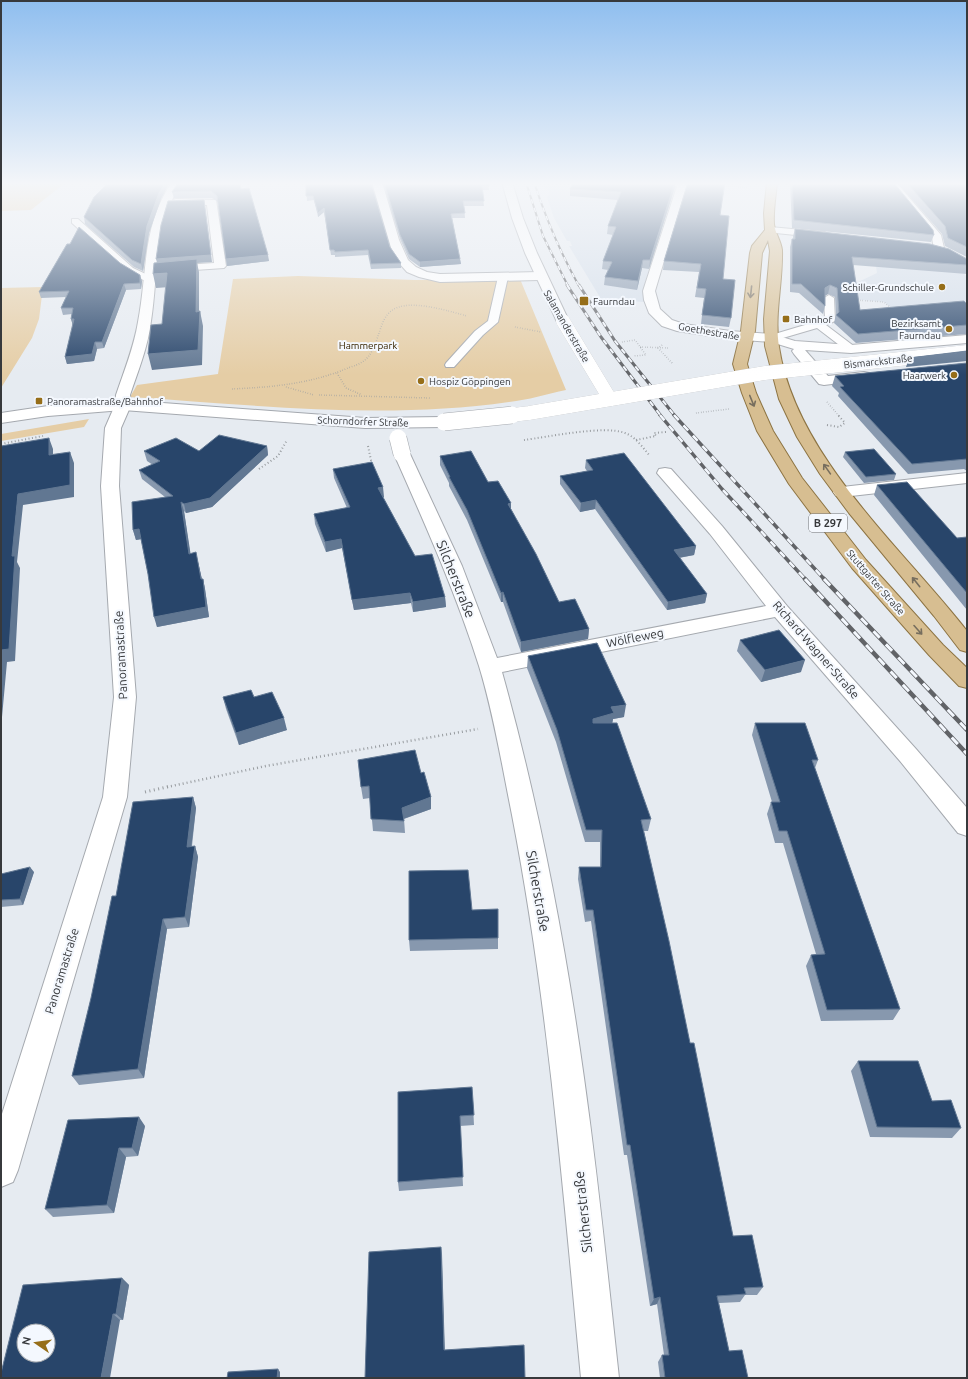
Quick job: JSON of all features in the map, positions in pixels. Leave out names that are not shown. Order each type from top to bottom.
[{"type":"main road","name":"Stuttgarter Straße","points":[[758,246],[746,337],[740,364],[749,393],[765,431],[794,480],[859,564],[936,650],[967,681]]},
{"type":"main road","name":"B 297","points":[[775,246],[772,282],[773,358],[785,395],[800,431],[842,492],[967,645]]},
{"type":"street","name":"Panoramastraße","points":[[1,1170],[115,797],[125,697],[110,486],[113,428],[123,405],[124,395],[145,322],[154,246]]},
{"type":"street","points":[[150,275],[220,266],[218,246]]},
{"type":"street","points":[[396,246],[399,257],[408,267],[424,276],[440,278],[539,276]]},
{"type":"street","name":"Salamanderstraße","points":[[528,246],[539,276],[563,321],[610,399]]},
{"type":"street","name":"Goethestraße","points":[[662,246],[648,291],[650,300],[659,316],[668,323],[682,328],[746,337],[772,338]]},
{"type":"street","points":[[932,246],[950,253]]},
{"type":"street","name":"Bismarckstraße","points":[[772,338],[794,345],[851,349],[967,339]]},
{"type":"street","name":"Bismarckstraße","points":[[794,345],[824,381],[967,366]]},
{"type":"street","name":"Bismarckstraße","points":[[722,380],[764,373],[967,352]]},
{"type":"street","name":"Schorndorfer Straße","points":[[1,418],[48,410],[123,405],[281,418],[400,439],[444,422],[529,413],[722,380]]},
{"type":"street","name":"Silcherstraße","points":[[400,439],[452,566],[490,667],[505,724],[537,876],[568,1077],[600,1378]]},
{"type":"street","name":"Richard-Wagner-Straße","points":[[665,473],[716,530],[780,610],[903,749],[967,826]]},
{"type":"street","points":[[842,492],[967,478]]},
{"type":"street","name":"Wölfleweg","points":[[490,667],[780,610]]},
{"type":"lane","points":[[103,246],[130,270],[150,275]]},
{"type":"lane","points":[[450,365],[479,333],[493,322],[503,277]]},
{"type":"lane","points":[[772,338],[830,321],[829,298]]},
{"type":"lane","points":[[819,325],[851,349]]},
{"type":"path","points":[[829,298],[884,302],[896,312]]},
{"type":"path","points":[[434,398],[312,395],[284,386],[310,383],[337,373],[366,359],[380,333],[385,317],[391,310],[400,306],[414,305],[438,309],[546,333]]},
{"type":"path","points":[[622,342],[635,340],[646,355],[633,356]]},
{"type":"path","points":[[658,348],[674,366]]},
{"type":"path","points":[[337,373],[346,390],[351,393],[370,397]]},
{"type":"path","points":[[824,398],[845,423],[838,426],[826,425]]},
{"type":"path","points":[[696,413],[729,409]]},
{"type":"path","points":[[578,433],[617,430],[624,432],[636,440],[665,473]]},
{"type":"path","points":[[636,440],[656,436],[654,434],[666,432]]},
{"type":"path","points":[[1,444],[47,435]]},
{"type":"path","points":[[259,469],[278,456],[289,438]]},
{"type":"path","points":[[368,446],[373,470]]},
{"type":"path","points":[[152,790],[266,766],[505,724]]},
{"type":"shaded area","points":[[569,246],[657,246],[645,282],[644,302],[601,299]]},
{"type":"shaded area","points":[[874,251],[949,258],[967,277],[967,317],[909,322],[884,302],[852,299],[852,285],[877,273]]},
{"type":"green space","name":"Hammerpark","points":[[298,276],[415,280],[520,279],[566,390],[516,401],[462,407],[414,410],[272,407],[130,397],[137,385],[218,374],[233,279]]},
{"type":"green space","points":[[43,287],[39,319],[32,338],[1,388],[1,288]]},
{"type":"green space","points":[[89,419],[84,427],[1,441],[1,434]]},
{"type":"building","points":[[66,246],[101,246],[120,263],[140,275],[140,283],[124,284],[102,342],[95,342],[92,354],[65,357],[74,319],[71,319],[73,308],[61,308],[69,291],[39,292]]},
{"type":"building","points":[[117,246],[144,246],[141,264],[132,260]]},
{"type":"building","points":[[158,246],[210,246],[211,255],[156,259]]},
{"type":"building","points":[[224,246],[266,246],[268,255],[226,259]]},
{"type":"building","points":[[329,246],[390,246],[401,263],[371,264],[368,250],[335,252],[334,250],[330,250]]},
{"type":"building","points":[[405,246],[457,246],[460,259],[420,262],[409,254]]},
{"type":"building","points":[[609,246],[654,246],[650,260],[643,260],[638,281],[605,277],[612,262],[603,261]]},
{"type":"building","points":[[668,246],[726,246],[723,279],[735,280],[731,318],[702,315],[706,289],[697,288],[701,264],[664,261]]},
{"type":"building","points":[[792,246],[939,246],[949,249],[967,259],[967,265],[852,257],[860,310],[964,301],[967,304],[967,325],[858,334],[836,315],[839,312],[837,288],[830,285],[825,288],[825,306],[801,284],[792,284]]},
{"type":"building","points":[[197,259],[196,312],[200,311],[198,350],[148,354],[151,325],[162,324],[167,273],[153,274],[154,263]]},
{"type":"building","points":[[967,351],[967,352],[909,358]]},
{"type":"building","points":[[967,363],[967,459],[912,464],[840,387],[844,386],[835,376]]},
{"type":"building","points":[[219,435],[267,446],[210,498],[184,504],[181,502],[189,554],[196,552],[201,579],[203,579],[206,607],[154,617],[148,574],[139,529],[133,530],[132,502],[173,496],[139,470],[160,461],[144,451],[176,438],[199,451]]},
{"type":"building","points":[[49,438],[49,455],[70,452],[70,485],[18,494],[12,556],[15,556],[9,649],[1,650],[1,446]]},
{"type":"building","points":[[874,449],[896,474],[866,477],[845,452]]},
{"type":"building","points":[[471,451],[488,482],[498,481],[511,503],[508,504],[536,554],[559,602],[575,599],[589,629],[521,642],[503,592],[501,593],[467,510],[449,477],[440,456]]},
{"type":"building","points":[[624,453],[696,546],[674,550],[707,594],[668,602],[596,500],[581,503],[560,476],[593,470],[586,460]]},
{"type":"building","points":[[372,462],[383,487],[378,488],[415,556],[432,554],[445,597],[413,602],[410,593],[352,600],[341,539],[325,542],[314,514],[350,507],[333,469]]},
{"type":"building","points":[[907,482],[957,538],[967,537],[967,593],[877,485]]},
{"type":"building","points":[[779,630],[805,660],[765,670],[740,640]]},
{"type":"building","points":[[597,643],[626,705],[611,707],[614,713],[593,719],[593,723],[617,723],[651,819],[641,820],[669,941],[690,1043],[694,1043],[733,1236],[752,1235],[763,1287],[744,1288],[746,1294],[717,1296],[729,1351],[742,1350],[748,1378],[665,1378],[662,1355],[669,1355],[660,1297],[654,1299],[630,1145],[627,1145],[593,910],[586,910],[579,867],[601,867],[602,830],[586,830],[557,730],[528,656]]},
{"type":"building","points":[[251,690],[254,697],[272,692],[284,718],[236,733],[223,697]]},
{"type":"building","points":[[755,723],[805,723],[818,760],[812,760],[900,1009],[827,1010],[811,955],[825,954],[787,831],[779,831],[771,802],[780,802]]},
{"type":"building","points":[[415,750],[421,773],[424,772],[431,797],[402,808],[404,821],[371,819],[369,786],[361,787],[358,760]]},
{"type":"building","points":[[193,797],[187,847],[195,846],[185,917],[163,919],[138,1069],[72,1076],[91,998],[112,896],[116,896],[133,802]]},
{"type":"building","points":[[30,867],[20,899],[1,900],[1,874]]},
{"type":"building","points":[[468,870],[472,910],[498,909],[498,938],[409,940],[409,871]]},
{"type":"building","points":[[858,1061],[918,1061],[932,1101],[951,1100],[961,1128],[877,1127]]},
{"type":"building","points":[[472,1087],[474,1115],[460,1116],[463,1177],[398,1182],[398,1092]]},
{"type":"building","points":[[139,1117],[132,1148],[119,1148],[107,1205],[45,1209],[68,1120]]},
{"type":"building","points":[[441,1247],[444,1350],[524,1345],[525,1378],[365,1378],[369,1252]]},
{"type":"building","points":[[122,1278],[116,1314],[113,1314],[101,1378],[1,1378],[23,1285]]},
{"type":"building","points":[[278,1369],[277,1378],[227,1378],[228,1372]]},
{"type":"railway","points":[[548,246],[568,286]]},
{"type":"railway","points":[[559,246],[579,286]]},
{"type":"railway","points":[[567,285],[601,337],[661,416]]},
{"type":"railway","points":[[579,285],[615,341],[675,416]]},
{"type":"railway","points":[[660,415],[722,489],[806,580]]},
{"type":"railway","points":[[674,415],[825,580]]},
{"type":"railway","points":[[805,579],[967,754]]},
{"type":"railway","points":[[824,579],[967,730]]},
{"type":"place","name":"Schiller-Grundschule","points":[[942,287]]},
{"type":"place","name":"Faurndau","points":[[584,301]]},
{"type":"place","name":"Bahnhof","points":[[786,319]]},
{"type":"place","name":"Bezirksamt Faurndau","points":[[949,329]]},
{"type":"place","name":"Haarwerk","points":[[954,375]]},
{"type":"place","name":"Hospiz Göppingen","points":[[421,381]]},
{"type":"place","name":"Panoramastraße/Bahnhof","points":[[39,401]]}]
